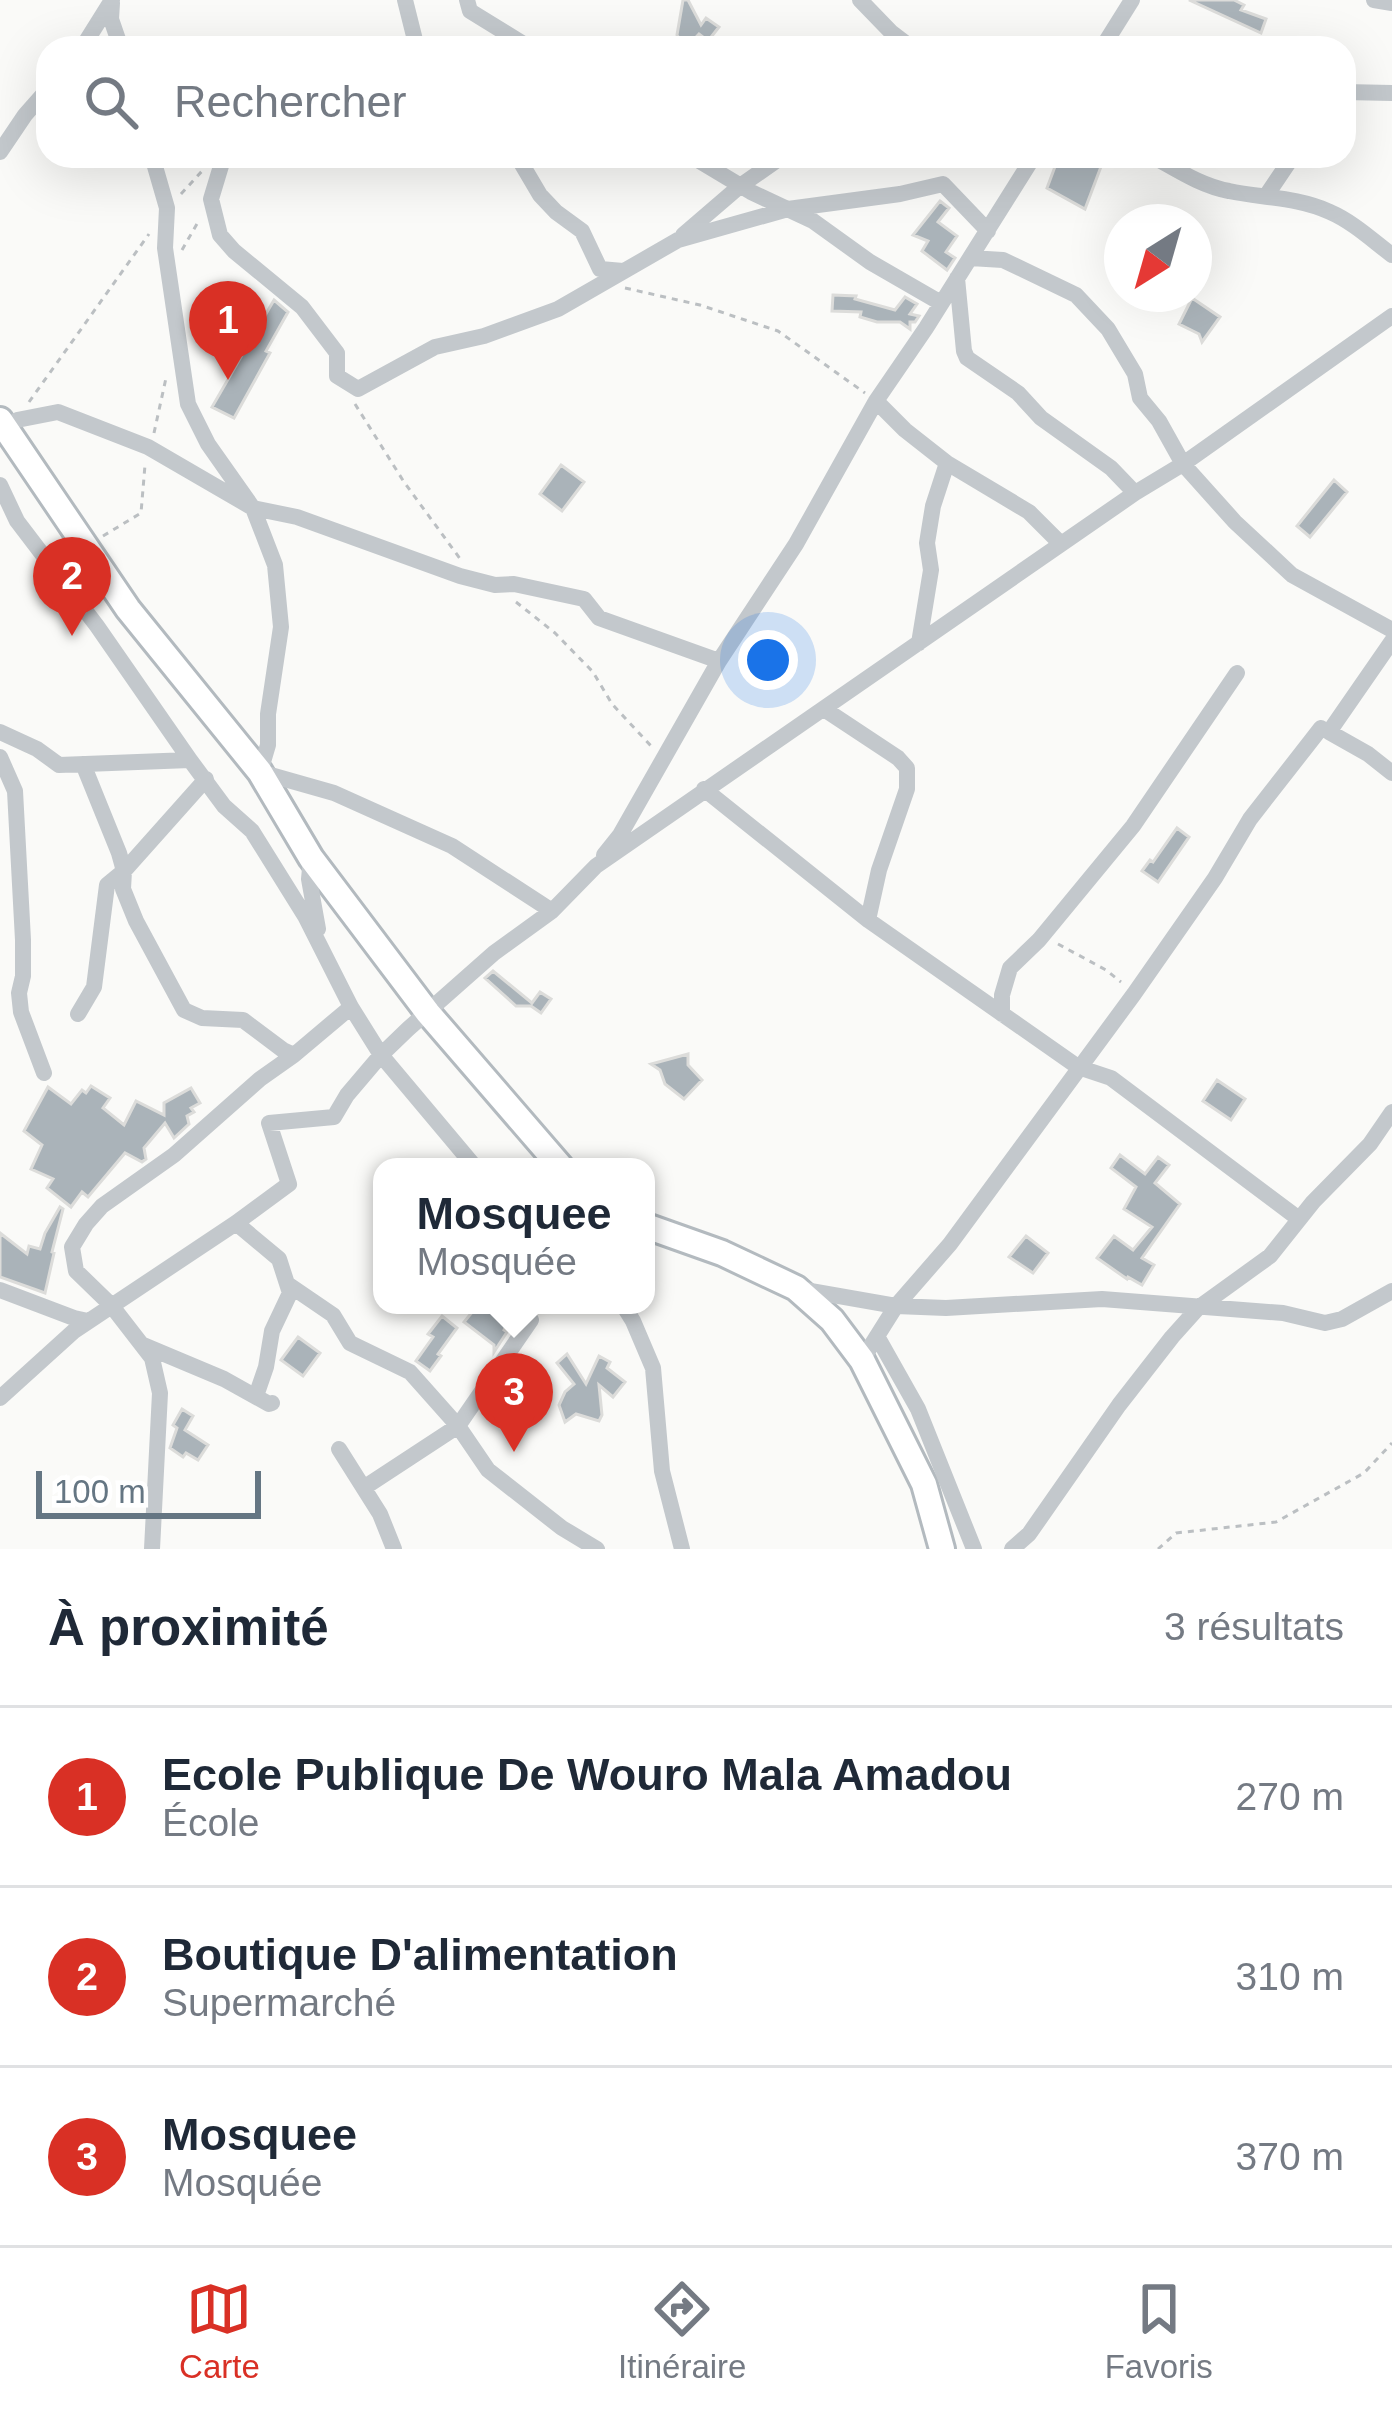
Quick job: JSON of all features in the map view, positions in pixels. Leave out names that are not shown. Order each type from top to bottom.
[{"type":"main road","points":[[9,420],[128,609],[260,772],[310,858],[428,1013],[553,1158]]},
{"type":"main road","points":[[655,1229],[722,1253],[796,1288],[832,1320],[862,1360],[924,1484],[942,1549]]},
{"type":"street","points":[[90,36],[112,0]]},
{"type":"street","points":[[112,0],[117,36]]},
{"type":"street","points":[[409,0],[413,36]]},
{"type":"street","points":[[467,0],[470,11],[511,36]]},
{"type":"street","points":[[860,0],[896,36]]},
{"type":"street","points":[[1110,36],[1132,0]]},
{"type":"street","points":[[1374,0],[1392,3]]},
{"type":"street","points":[[1356,92],[1392,93]]},
{"type":"street","points":[[0,152],[36,103]]},
{"type":"street","points":[[155,168],[167,208],[165,248],[188,404],[208,444],[253,508],[274,565],[281,627],[268,745],[260,772],[334,793],[452,846],[552,911]]},
{"type":"street","points":[[220,168],[211,200],[220,235],[302,307],[337,352],[338,376],[358,389],[435,347],[484,336],[558,309],[678,240],[766,168]]},
{"type":"street","points":[[525,168],[540,195],[582,231],[600,269],[624,271]]},
{"type":"street","points":[[711,168],[813,220],[870,262],[941,303]]},
{"type":"street","points":[[0,1398],[88,1321],[289,1184],[268,1123],[334,1117],[381,1055],[494,953],[552,911],[596,866],[620,835],[719,661],[796,544],[876,401],[1027,168]]},
{"type":"street","points":[[1174,168],[1226,191],[1280,196],[1333,213],[1392,255]]},
{"type":"street","points":[[1266,196],[1285,168]]},
{"type":"street","points":[[678,240],[788,209],[943,184],[988,231]]},
{"type":"street","points":[[970,258],[1003,260],[1076,295],[1108,328],[1135,374],[1140,398],[1183,464],[1235,522],[1292,575],[1392,630]]},
{"type":"street","points":[[957,278],[967,358],[1004,382],[1135,493]]},
{"type":"street","points":[[596,866],[1392,316]]},
{"type":"street","points":[[876,401],[947,464],[1029,512],[1061,544]]},
{"type":"street","points":[[9,420],[58,412],[148,448],[253,508],[297,517],[460,576],[584,599],[598,618],[719,661]]},
{"type":"street","points":[[919,643],[932,570],[927,543],[947,464]]},
{"type":"street","points":[[0,485],[16,521],[98,626],[190,760],[224,806],[252,831],[381,1055],[467,1158]]},
{"type":"street","points":[[1392,641],[1329,732],[1392,773]]},
{"type":"street","points":[[1003,1014],[1002,995],[1010,968],[1133,826],[1237,673]]},
{"type":"street","points":[[824,709],[907,768],[908,789],[879,870],[868,920]]},
{"type":"street","points":[[862,1360],[896,1306],[950,1244],[1135,994],[1250,819],[1322,728]]},
{"type":"street","points":[[0,732],[59,765],[190,760]]},
{"type":"street","points":[[0,757],[4,775],[15,791],[23,940],[21,1012],[44,1073]]},
{"type":"street","points":[[82,764],[124,871],[123,889],[136,921],[184,1010],[202,1018],[242,1020],[294,1055]]},
{"type":"street","points":[[78,1014],[94,987],[107,885],[206,778]]},
{"type":"street","points":[[704,789],[868,920],[1078,1067],[1111,1078],[1299,1220]]},
{"type":"street","points":[[310,858],[320,948]]},
{"type":"street","points":[[152,1549],[160,1393],[152,1358],[111,1305],[76,1271],[73,1246],[102,1206],[174,1155],[351,1007]]},
{"type":"street","points":[[1012,1549],[1029,1534],[1119,1405],[1198,1308],[1270,1256],[1370,1144],[1392,1112]]},
{"type":"street","points":[[142,1345],[264,1399],[272,1331],[290,1293],[289,1285],[279,1258],[236,1223]]},
{"type":"street","points":[[289,1285],[333,1315],[350,1342],[410,1372],[458,1426],[488,1470],[589,1547]]},
{"type":"street","points":[[796,1288],[896,1306],[946,1309],[1102,1299],[1283,1313],[1325,1323],[1342,1319],[1392,1291]]},
{"type":"street","points":[[0,1290],[88,1321]]},
{"type":"street","points":[[629,1314],[653,1368],[662,1472],[682,1549]]},
{"type":"street","points":[[365,1487],[458,1426],[531,1320]]},
{"type":"street","points":[[878,1338],[918,1409],[974,1549]]},
{"type":"street","points":[[339,1450],[365,1487],[394,1549]]},
{"type":"path","points":[[9,420],[167,208],[200,173]]},
{"type":"path","points":[[181,252],[211,200]]},
{"type":"path","points":[[624,271],[617,286],[700,304],[778,331],[876,401]]},
{"type":"path","points":[[87,546],[141,513],[148,448],[167,374]]},
{"type":"path","points":[[1039,940],[1052,941],[1106,970],[1135,994]]},
{"type":"path","points":[[1158,1549],[1176,1533],[1276,1522],[1364,1473],[1392,1444]]},
{"type":"building","points":[[683,0],[688,0],[701,25],[706,18],[719,27],[712,36],[677,35]]},
{"type":"building","points":[[1189,0],[1234,0],[1244,5],[1241,10],[1266,19],[1261,33]]},
{"type":"building","points":[[1054,168],[1100,168],[1085,209],[1047,188]]},
{"type":"building","points":[[940,201],[949,208],[938,222],[957,236],[946,252],[955,258],[947,270],[922,251],[928,241],[913,235]]},
{"type":"building","points":[[833,295],[856,296],[895,310],[905,297],[917,304],[910,314],[919,316],[910,322],[910,329],[900,322],[877,322],[860,317],[861,312],[832,311]]},
{"type":"building","points":[[274,300],[288,312],[234,418],[212,407]]},
{"type":"building","points":[[1185,312],[1212,312],[1220,317],[1202,342],[1199,334],[1179,324]]},
{"type":"building","points":[[561,465],[584,482],[562,511],[540,494]]},
{"type":"building","points":[[1334,480],[1347,492],[1310,537],[1297,526]]},
{"type":"building","points":[[1177,828],[1189,837],[1158,882],[1142,871]]},
{"type":"building","points":[[493,971],[532,1003],[540,992],[551,999],[541,1013],[531,1006],[516,1006],[485,978]]},
{"type":"building","points":[[688,1054],[688,1065],[702,1080],[684,1099],[651,1064]]},
{"type":"building","points":[[1217,1080],[1245,1099],[1231,1120],[1203,1101]]},
{"type":"building","points":[[91,1086],[110,1098],[103,1108],[124,1125],[136,1101],[164,1115],[164,1103],[191,1088],[200,1103],[191,1108],[189,1124],[174,1138],[165,1123],[144,1148],[146,1159],[142,1162],[125,1153],[88,1197],[82,1192],[71,1207],[47,1188],[53,1179],[31,1169],[42,1145],[24,1131],[48,1087],[71,1104]]},
{"type":"building","points":[[1120,1155],[1145,1174],[1158,1157],[1169,1165],[1155,1183],[1180,1204],[1142,1258],[1154,1265],[1142,1285],[1097,1258],[1114,1236],[1133,1250],[1152,1227],[1124,1209],[1136,1187],[1111,1168]]},
{"type":"building","points":[[60,1207],[45,1293],[0,1277],[0,1233],[27,1254],[29,1246],[40,1249]]},
{"type":"building","points":[[1026,1236],[1048,1253],[1033,1273],[1009,1257]]},
{"type":"building","points":[[471,1314],[512,1314],[494,1352],[494,1345],[464,1322]]},
{"type":"building","points":[[442,1316],[457,1328],[430,1371],[416,1361]]},
{"type":"building","points":[[298,1337],[320,1353],[303,1376],[281,1360]]},
{"type":"building","points":[[567,1354],[586,1384],[599,1356],[625,1382],[613,1397],[599,1385],[599,1421],[576,1414],[565,1422],[559,1405],[574,1384],[557,1363]]},
{"type":"building","points":[[182,1409],[193,1416],[185,1430],[208,1445],[198,1460],[170,1448],[177,1428],[173,1425]]},
{"type":"place","name":"Ecole Publique De Wouro Mala Amadou","points":[[228,380]]},
{"type":"place","name":"Boutique D'alimentation","points":[[72,636]]},
{"type":"place","name":"Mosquee","points":[[514,1452]]}]
